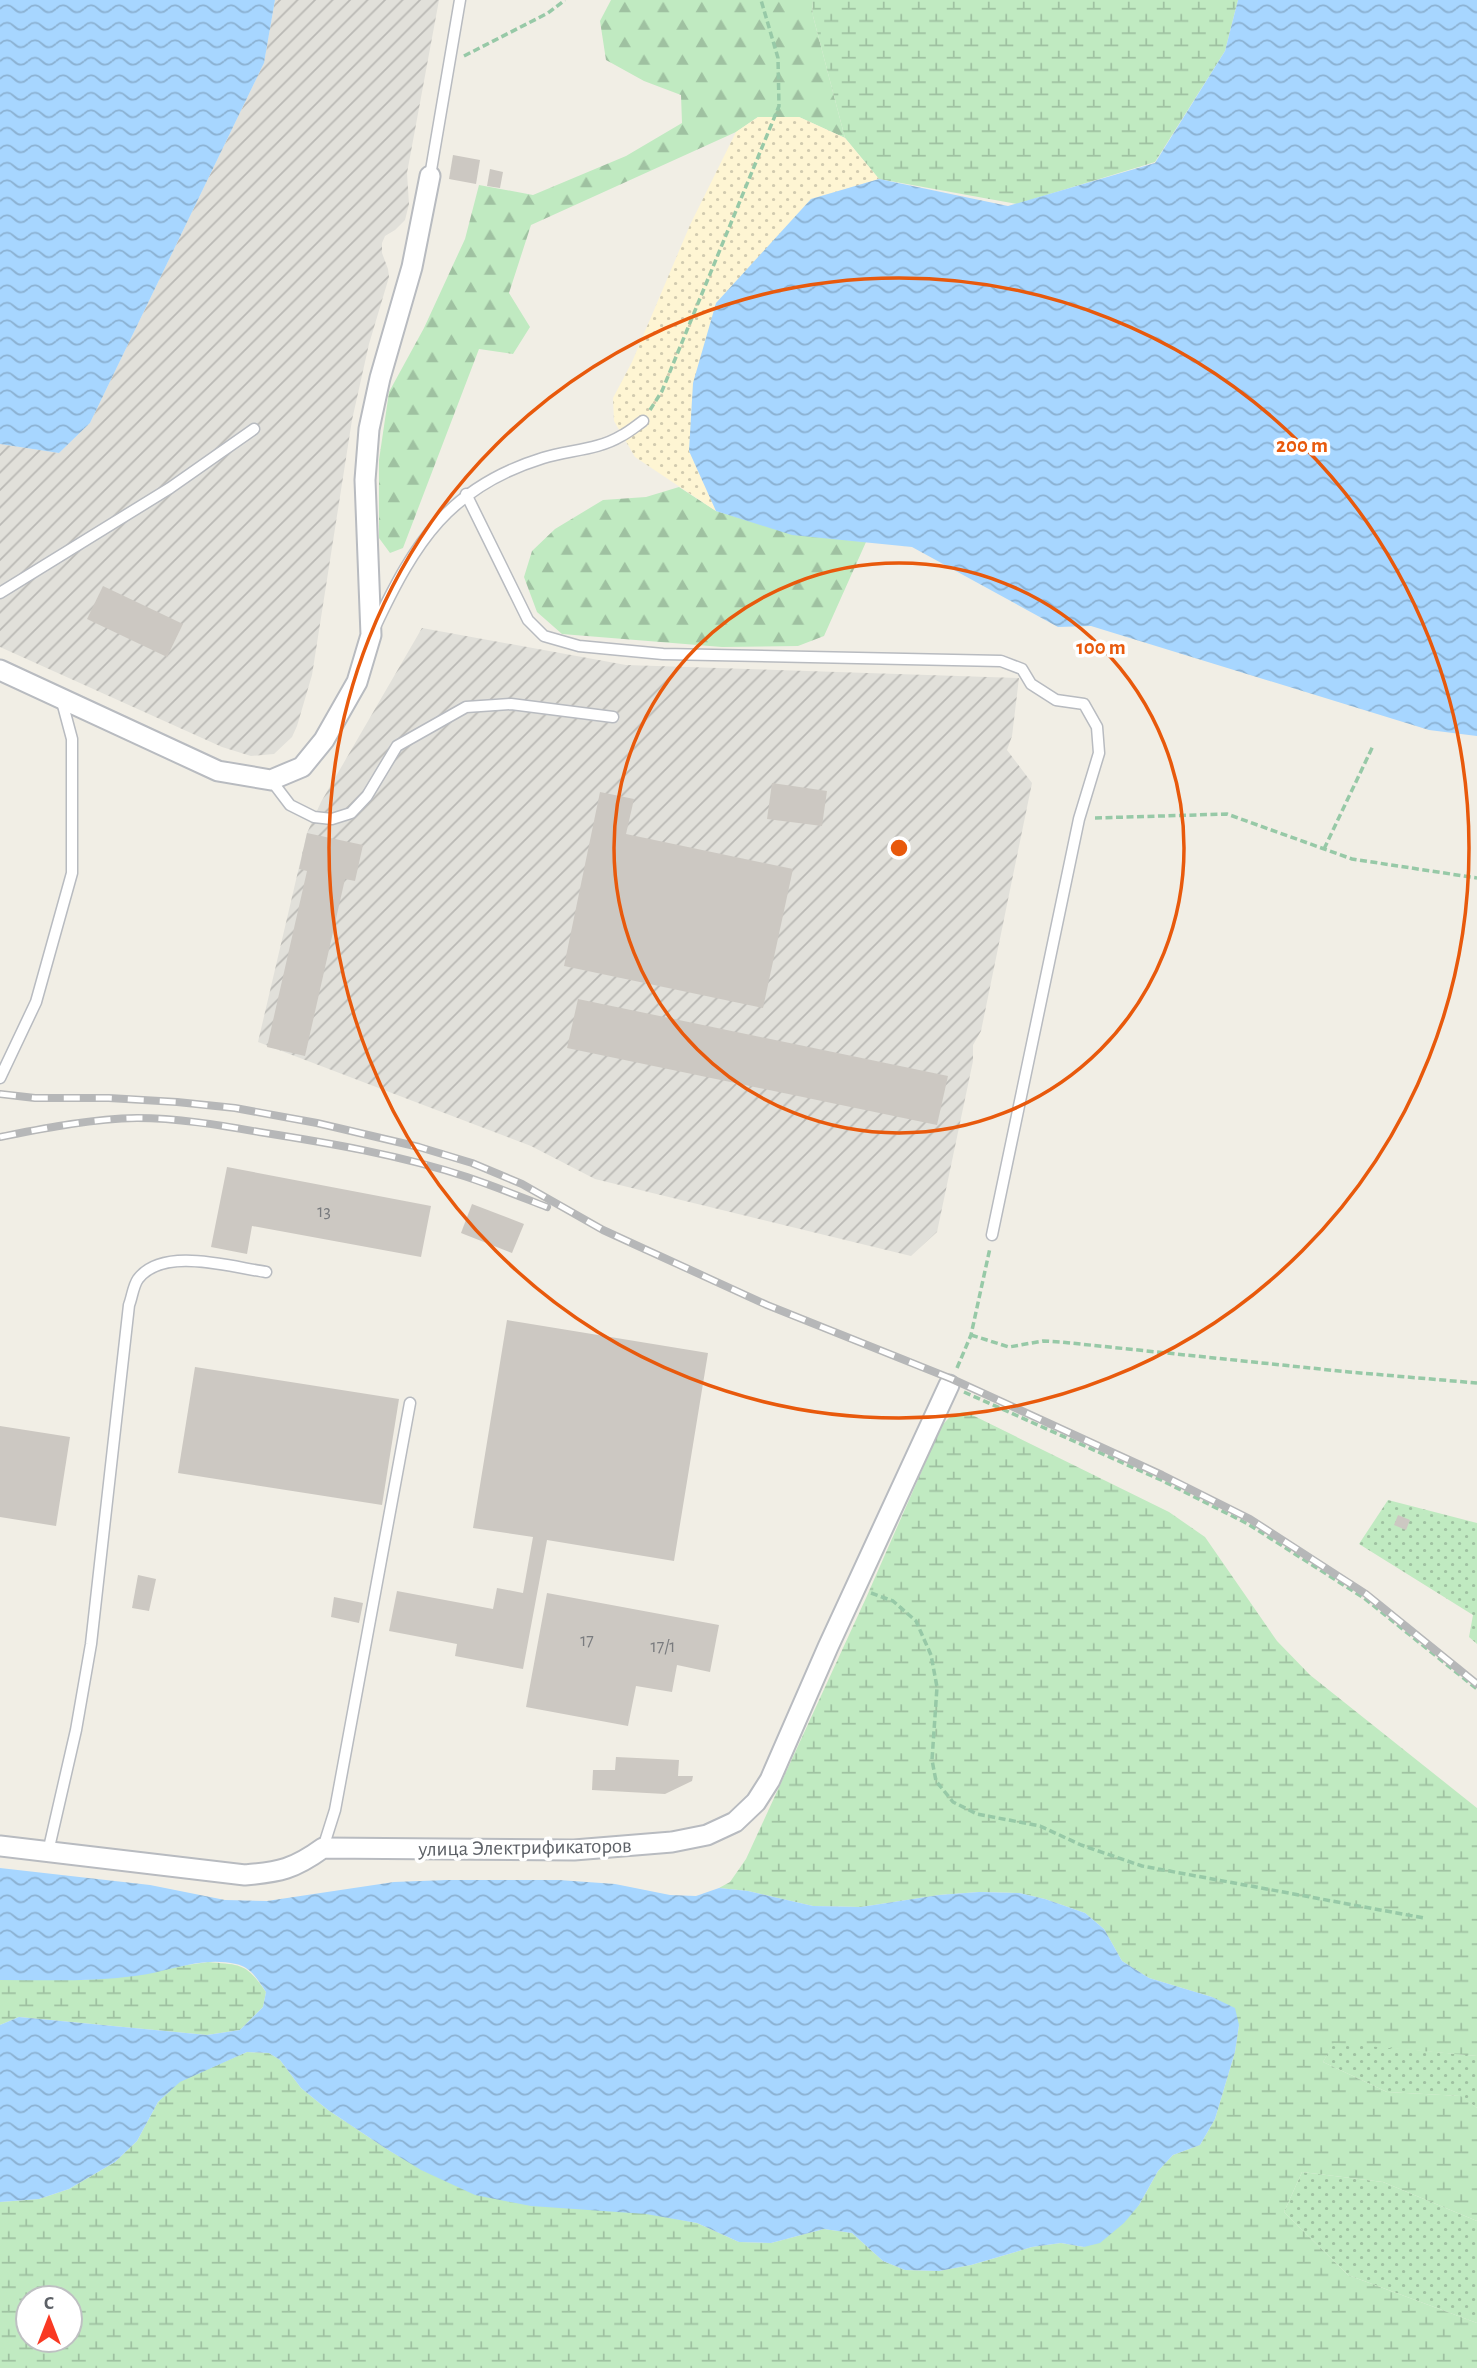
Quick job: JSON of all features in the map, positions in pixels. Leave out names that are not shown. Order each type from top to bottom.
[{"type":"street","points":[[0,670],[218,771],[271,780],[302,767],[324,740],[357,682],[371,635],[365,481],[369,429],[380,378],[412,267],[430,176]]},
{"type":"street","name":"улица Электрификаторов","points":[[0,1846],[245,1875],[283,1871],[324,1849],[574,1850],[672,1842],[707,1835],[735,1822],[756,1802],[770,1780],[949,1385]]},
{"type":"lane","points":[[430,176],[460,0]]},
{"type":"lane","points":[[371,635],[411,558],[433,526],[466,494],[501,473],[545,457],[594,447],[620,437],[643,421]]},
{"type":"lane","points":[[0,593],[170,488],[254,429]]},
{"type":"lane","points":[[466,494],[528,620],[544,636],[579,646],[663,654],[1001,661],[1022,669],[1031,684],[1056,699],[1084,704],[1097,727],[1099,753],[1079,819],[992,1235]]},
{"type":"lane","points":[[0,1078],[6,1054],[36,1002],[72,873],[72,740],[60,698]]},
{"type":"lane","points":[[271,780],[290,805],[314,817],[332,819],[351,813],[367,796],[397,746],[466,708],[512,704],[613,717]]},
{"type":"lane","points":[[48,1852],[76,1730],[90,1644],[129,1305],[138,1280],[155,1265],[172,1261],[201,1261],[266,1272]]},
{"type":"lane","points":[[324,1849],[335,1810],[410,1403]]},
{"type":"path","points":[[447,65],[548,13],[565,0]]},
{"type":"path","points":[[643,421],[662,391],[779,106],[778,58],[761,0]]},
{"type":"path","points":[[1324,849],[1373,746]]},
{"type":"path","points":[[1079,819],[1227,814],[1352,859],[1477,878]]},
{"type":"path","points":[[958,1364],[971,1335],[992,1235]]},
{"type":"path","points":[[971,1335],[1009,1347],[1043,1341],[1060,1342],[1477,1383]]},
{"type":"path","points":[[949,1385],[1161,1480],[1248,1524],[1364,1598],[1477,1689]]},
{"type":"path","points":[[856,1588],[893,1601],[916,1622],[931,1655],[937,1687],[932,1760],[936,1781],[953,1802],[977,1814],[1040,1826],[1081,1845],[1142,1866],[1424,1918]]},
{"type":"shaded area","points":[[275,0],[439,0],[407,173],[409,204],[405,220],[385,236],[382,243],[389,277],[369,344],[352,420],[312,675],[292,737],[274,754],[251,756],[222,747],[0,647],[0,444],[59,453],[90,423],[264,63]]},
{"type":"shaded area","points":[[422,628],[626,665],[1019,678],[1012,736],[1007,750],[1032,783],[981,1031],[973,1045],[973,1061],[937,1232],[911,1256],[595,1179],[531,1146],[258,1042],[307,833],[321,802]]},
{"type":"green space","points":[[611,0],[812,0],[813,16],[845,138],[799,117],[758,117],[736,132],[531,225],[509,293],[530,327],[513,354],[479,349],[403,548],[390,553],[379,538],[379,460],[389,392],[424,328],[465,239],[479,185],[533,195],[626,156],[682,123],[681,95],[644,81],[606,60],[600,21]]},
{"type":"green space","points":[[812,0],[1238,0],[1225,51],[1155,162],[1017,204],[879,179],[845,138],[813,16]]},
{"type":"green space","points":[[679,487],[716,511],[797,535],[866,542],[824,636],[798,646],[722,647],[562,634],[537,612],[524,577],[532,551],[555,529],[603,500],[646,497]]},
{"type":"green space","points":[[966,1412],[1169,1512],[1205,1537],[1277,1641],[1310,1675],[1477,1808],[1477,2056],[1334,2043],[1323,2062],[1387,2092],[1461,2096],[1477,2108],[1477,2221],[1383,2182],[1302,2172],[1284,2212],[1348,2275],[1477,2323],[1477,2368],[0,2368],[0,2202],[39,2199],[69,2189],[115,2162],[137,2141],[158,2102],[180,2081],[247,2052],[269,2053],[280,2060],[301,2088],[328,2110],[424,2171],[697,2223],[739,2242],[771,2243],[824,2229],[852,2233],[883,2261],[905,2270],[939,2271],[971,2265],[1032,2247],[1061,2243],[1084,2247],[1139,2205],[1158,2171],[1173,2155],[1200,2145],[1215,2119],[1235,2052],[1239,2025],[1212,1997],[1149,1978],[1122,1961],[1104,1929],[1085,1913],[1019,1893],[939,1895],[861,1907],[813,1906],[748,1891],[719,1888],[730,1882],[746,1859],[941,1427],[952,1416]]},
{"type":"green space","points":[[1388,1500],[1477,1523],[1477,1644],[1469,1637],[1473,1615],[1359,1544]]},
{"type":"green space","points":[[208,1962],[242,1967],[266,1992],[263,2007],[240,2030],[207,2035],[19,2017],[0,2025],[0,1980],[83,1980]]},
{"type":"green space","points":[[1334,2042],[1477,2056],[1477,2108],[1460,2096],[1387,2092],[1323,2062]]},
{"type":"green space","points":[[1302,2172],[1383,2182],[1477,2221],[1477,2323],[1348,2275],[1284,2212]]},
{"type":"sand","points":[[758,117],[799,117],[845,138],[879,179],[811,199],[689,451],[716,511],[635,457],[614,421],[613,398],[632,362],[690,225],[736,132]]},
{"type":"water","points":[[0,0],[275,0],[264,63],[90,423],[59,453],[0,444]]},
{"type":"water","points":[[1238,0],[1477,0],[1477,736],[1429,730],[1091,626],[1058,627],[912,547],[792,535],[716,511],[689,451],[693,383],[716,303],[811,199],[879,179],[1008,206],[1155,163],[1225,51]]},
{"type":"water","points":[[0,1868],[150,1885],[225,1900],[267,1901],[394,1882],[446,1880],[559,1880],[615,1884],[670,1895],[696,1896],[719,1888],[748,1891],[813,1906],[861,1907],[939,1895],[1019,1893],[1085,1913],[1104,1929],[1122,1961],[1149,1978],[1212,1997],[1235,2008],[1239,2025],[1235,2052],[1215,2119],[1200,2145],[1173,2155],[1158,2171],[1139,2205],[1124,2223],[1100,2243],[1084,2247],[1061,2243],[1032,2247],[971,2265],[939,2271],[905,2270],[883,2261],[852,2233],[824,2229],[771,2243],[739,2242],[697,2223],[646,2214],[531,2206],[475,2195],[421,2170],[328,2110],[301,2088],[280,2060],[269,2053],[247,2052],[180,2082],[158,2102],[137,2141],[115,2162],[69,2189],[39,2199],[0,2202],[0,2025],[19,2017],[207,2035],[240,2030],[263,2007],[266,1992],[246,1968],[223,1962],[197,1963],[118,1978],[0,1980]]},
{"type":"building","points":[[453,155],[480,160],[476,184],[449,179]]},
{"type":"building","points":[[490,169],[503,172],[500,188],[487,186]]},
{"type":"building","points":[[103,586],[183,624],[167,657],[87,619]]},
{"type":"building","points":[[772,783],[827,791],[822,826],[767,819]]},
{"type":"building","points":[[600,792],[634,799],[626,834],[793,869],[763,1008],[564,966]]},
{"type":"building","points":[[307,833],[363,845],[355,881],[345,879],[305,1056],[267,1047],[307,871],[299,869]]},
{"type":"building","points":[[578,999],[948,1076],[937,1125],[567,1048]]},
{"type":"building","points":[[227,1167],[431,1206],[421,1257],[252,1226],[247,1254],[211,1247]]},
{"type":"building","points":[[472,1204],[524,1224],[512,1253],[461,1233]]},
{"type":"building","points":[[507,1320],[708,1353],[674,1561],[547,1540],[523,1669],[455,1656],[457,1644],[389,1631],[397,1591],[493,1609],[497,1588],[523,1593],[533,1537],[473,1528]]},
{"type":"building","points":[[195,1367],[399,1399],[382,1505],[178,1473]]},
{"type":"building","points":[[0,1426],[70,1437],[56,1526],[0,1517]]},
{"type":"building","points":[[1398,1515],[1410,1520],[1406,1530],[1394,1525]]},
{"type":"building","points":[[138,1575],[156,1579],[149,1611],[132,1608]]},
{"type":"building","points":[[547,1593],[719,1625],[710,1672],[677,1665],[672,1692],[636,1686],[628,1726],[526,1707]]},
{"type":"building","points":[[334,1597],[363,1603],[359,1623],[331,1617]]},
{"type":"building","points":[[616,1757],[679,1760],[678,1776],[693,1776],[692,1781],[665,1794],[592,1790],[593,1770],[615,1770]]},
{"type":"railway","points":[[0,1094],[35,1098],[177,1102],[235,1108],[317,1123],[419,1147],[472,1163],[522,1184],[603,1230],[767,1305],[952,1379],[1162,1475],[1250,1519],[1366,1594],[1477,1684]]},
{"type":"railway","points":[[0,1137],[102,1120],[152,1118],[198,1122],[338,1145],[416,1162],[467,1177],[547,1207]]}]
